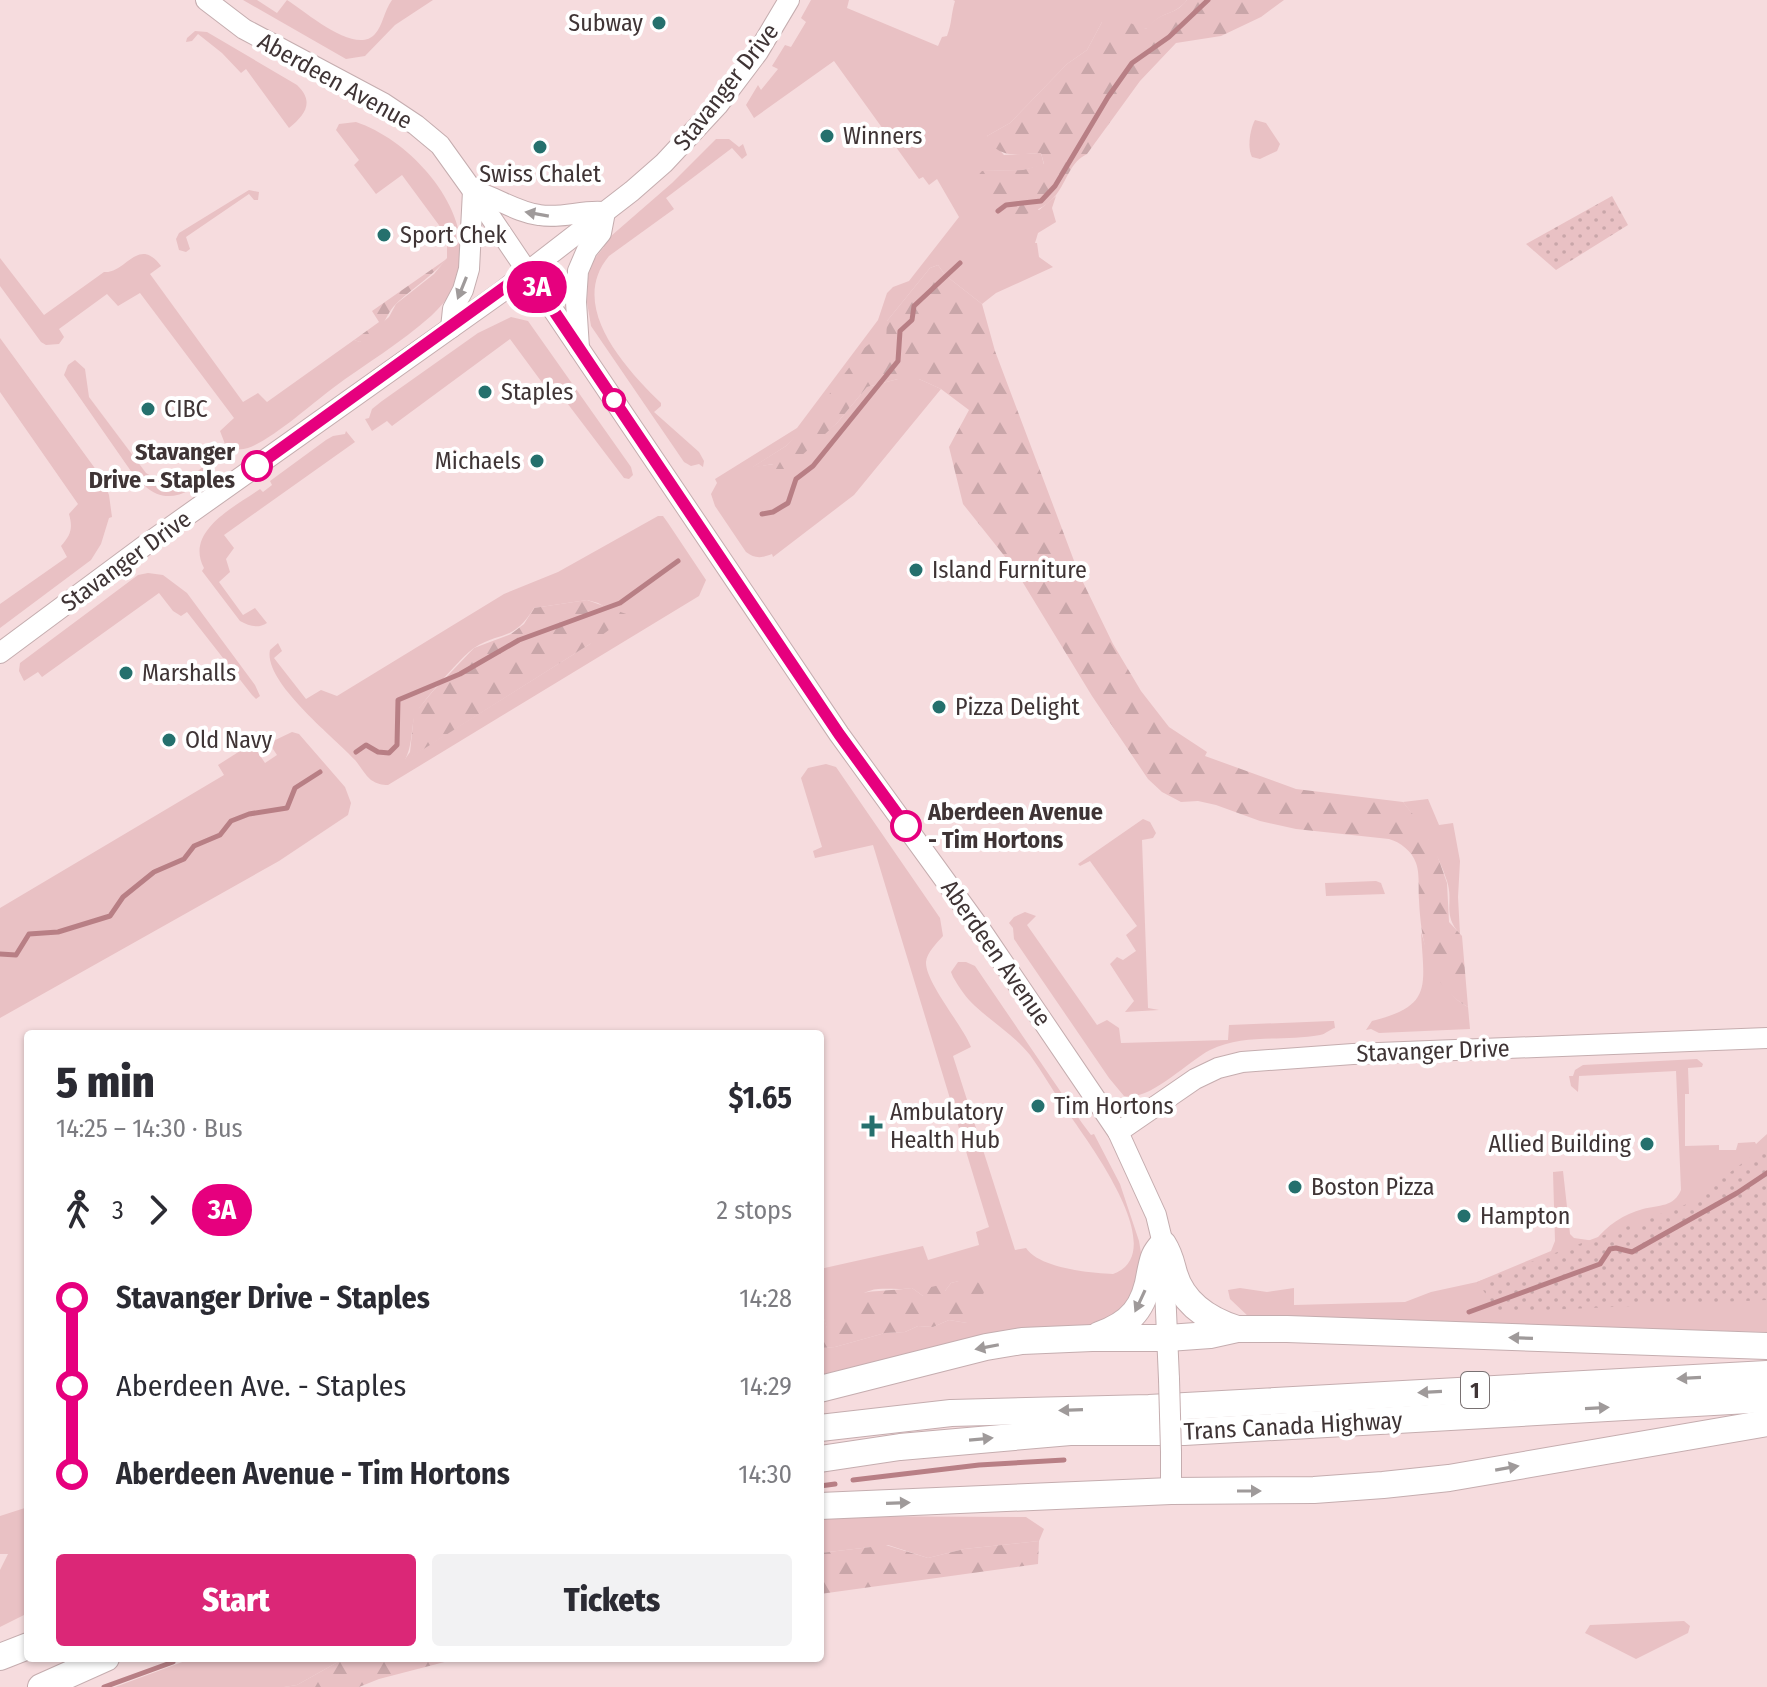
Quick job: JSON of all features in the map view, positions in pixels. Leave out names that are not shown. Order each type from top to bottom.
[{"type":"highway","points":[[1092,1338],[1121,1327],[1135,1313],[1143,1299],[1151,1257],[1163,1244],[1172,1258],[1175,1275],[1201,1314],[1237,1329]]},
{"type":"highway","points":[[824,1388],[986,1347],[1054,1339],[1210,1335],[1237,1329],[1767,1346]]},
{"type":"highway","name":"Trans Canada Highway","points":[[824,1428],[951,1413],[1149,1408],[1767,1374]]},
{"type":"highway","name":"Trans Canada Highway","points":[[824,1458],[928,1444],[1070,1432],[1184,1432],[1767,1399]]},
{"type":"highway","points":[[824,1506],[1171,1491],[1314,1490],[1449,1478],[1767,1423]]},
{"type":"highway","points":[[0,1657],[24,1648]]},
{"type":"highway","points":[[41,1687],[97,1662]]},
{"type":"main road","name":"Aberdeen Avenue","points":[[206,0],[244,29],[383,103],[440,145],[839,734],[981,930],[1118,1132],[1156,1215],[1163,1244],[1171,1491]]},
{"type":"main road","name":"Stavanger Drive","points":[[0,653],[144,546],[451,328],[605,212],[664,163],[718,105],[758,52],[789,0]]},
{"type":"main road","points":[[451,328],[453,309],[468,275],[473,191],[493,196],[526,213],[543,216],[605,212],[601,233],[587,250],[578,271],[576,302],[579,348]]},
{"type":"main road","name":"Stavanger Drive","points":[[1118,1132],[1195,1079],[1218,1068],[1242,1062],[1353,1054],[1767,1038]]},
{"type":"green space","points":[[243,0],[257,0],[277,13],[287,0],[331,30],[356,40],[375,34],[392,0],[433,0],[395,25],[365,56],[346,59]]},
{"type":"green space","points":[[811,0],[849,0],[847,8],[938,46],[949,31],[953,0],[1187,0],[1157,19],[1148,29],[1102,22],[1087,50],[1067,64],[1010,123],[987,136],[1004,155],[1041,153],[1044,165],[1023,170],[983,171],[1039,210],[1056,196],[1052,208],[1056,222],[1038,233],[1035,243],[1039,257],[1053,267],[996,293],[982,304],[945,275],[938,265],[930,268],[887,321],[887,342],[786,446],[753,467],[774,464],[813,443],[837,423],[867,387],[898,379],[919,379],[941,389],[854,495],[773,557],[772,554],[759,557],[746,552],[715,506],[711,494],[717,483],[715,479],[797,428],[878,320],[887,293],[909,281],[959,217],[937,179],[929,185],[923,177],[919,179],[834,61],[754,118],[746,105],[758,85],[761,90],[778,69],[772,66],[785,45],[791,47],[806,22],[801,18]]},
{"type":"green space","points":[[1187,0],[1284,0],[1261,17],[1221,36],[1176,43],[1140,81],[1051,200],[1035,211],[1010,219],[991,210],[988,191],[973,181],[982,171],[1023,170],[1044,164],[1041,153],[1002,152],[991,144],[987,136],[1010,123],[1067,64],[1087,50],[1102,22],[1113,17],[1147,29]]},
{"type":"green space","points":[[195,31],[207,32],[297,85],[307,103],[300,118],[289,128],[246,69],[241,73],[198,34],[192,41],[186,42]]},
{"type":"green space","points":[[1255,120],[1266,123],[1280,144],[1277,151],[1260,159],[1252,157],[1250,149]]},
{"type":"green space","points":[[356,122],[379,132],[401,147],[422,166],[439,188],[452,212],[460,237],[461,263],[454,288],[434,313],[408,335],[280,429],[248,448],[231,450],[225,444],[220,431],[234,418],[140,293],[118,306],[107,294],[59,329],[64,337],[59,344],[46,345],[0,286],[0,258],[44,315],[104,272],[119,268],[139,255],[153,257],[161,266],[150,274],[243,402],[258,393],[267,402],[354,340],[360,342],[389,317],[396,304],[434,274],[447,258],[447,236],[402,175],[376,194],[354,165],[359,160],[336,130],[339,124]]},
{"type":"green space","points":[[716,139],[729,139],[739,147],[743,144],[747,155],[742,159],[732,148],[666,198],[674,209],[609,256],[598,275],[594,295],[606,336],[632,373],[661,403],[654,412],[699,452],[704,461],[703,467],[684,462],[591,326],[587,302],[591,263],[604,247],[603,243],[672,183]]},
{"type":"green space","points":[[249,190],[259,192],[258,200],[249,194],[186,237],[190,249],[186,252],[179,250],[176,239],[179,233]]},
{"type":"green space","points":[[1612,196],[1628,225],[1556,270],[1526,244]]},
{"type":"green space","points":[[448,258],[393,307],[376,332],[360,342],[354,340],[379,322],[372,311]]},
{"type":"green space","points":[[938,265],[945,275],[982,304],[995,351],[1079,574],[1113,644],[1141,691],[1169,727],[1207,752],[1205,756],[1296,789],[1403,802],[1436,852],[1447,883],[1449,922],[1462,936],[1468,1007],[1444,987],[1430,961],[1422,931],[1417,867],[1412,855],[1401,845],[1389,839],[1296,829],[1260,821],[1216,805],[1198,801],[1181,802],[1162,792],[1148,779],[1092,696],[1014,568],[963,504],[949,447],[969,410],[941,389],[919,379],[898,379],[867,387],[837,423],[787,469],[775,469],[773,464],[751,468],[786,446],[813,416],[863,349],[873,341],[886,342],[887,321],[930,268]]},
{"type":"green space","points":[[511,317],[528,321],[631,467],[633,475],[629,479],[624,478],[558,391],[552,396],[510,339],[392,426],[387,421],[372,431],[365,419],[369,418],[372,409],[478,333]]},
{"type":"green space","points":[[0,338],[102,478],[109,495],[112,517],[91,560],[0,628],[0,604],[67,557],[61,546],[70,531],[69,514],[78,504],[0,392]]},
{"type":"green space","points":[[75,360],[85,369],[89,397],[146,473],[158,480],[174,475],[182,484],[204,466],[200,458],[203,456],[213,466],[210,466],[209,475],[178,495],[161,495],[142,487],[64,375],[68,365]]},
{"type":"green space","points":[[346,431],[355,442],[224,535],[234,548],[226,559],[230,572],[219,582],[243,615],[255,608],[267,623],[254,626],[240,621],[202,571],[201,542],[207,531],[226,512],[260,489],[263,492],[272,485],[270,481],[326,440]]},
{"type":"green space","points":[[663,516],[706,580],[699,596],[388,785],[369,778],[355,760],[302,709],[278,678],[271,663],[270,650],[278,643],[282,651],[274,658],[306,699],[321,690],[337,696],[504,594],[558,572]],"holes":[[[587,600],[612,611],[590,644],[405,760],[417,712],[469,652],[513,631],[534,608]]]},
{"type":"green space","points":[[138,575],[163,575],[187,593],[260,696],[256,699],[252,695],[187,612],[181,616],[173,611],[159,593],[42,677],[38,672],[24,681],[19,671],[20,663]]},
{"type":"green space","points":[[587,600],[629,615],[590,644],[403,762],[410,752],[414,714],[474,648],[511,634],[524,624],[534,608]]},
{"type":"green space","points":[[292,732],[299,734],[345,787],[351,803],[348,815],[279,861],[0,1018],[0,908],[224,775],[218,765],[240,751],[257,751],[265,763],[277,755],[269,743]]},
{"type":"green space","points":[[826,764],[836,767],[940,918],[943,936],[928,955],[927,971],[971,1047],[953,1056],[1015,1250],[1026,1248],[1053,1265],[1113,1274],[1129,1262],[1134,1243],[1130,1220],[1120,1195],[1030,1055],[963,992],[951,972],[958,962],[975,966],[1082,1123],[1091,1135],[1094,1134],[1120,1184],[1139,1241],[1143,1265],[1141,1280],[1123,1312],[1098,1324],[956,1343],[824,1374],[824,1348],[885,1333],[905,1332],[918,1326],[933,1327],[949,1320],[967,1323],[959,1281],[951,1283],[945,1291],[923,1296],[912,1288],[870,1291],[849,1304],[827,1329],[824,1319],[824,1268],[923,1246],[928,1260],[979,1245],[976,1232],[989,1227],[873,845],[815,858],[813,851],[822,847],[801,778],[808,768]]},
{"type":"green space","points":[[1428,799],[1439,825],[1453,823],[1460,861],[1460,934],[1451,920],[1449,889],[1439,860],[1403,802]]},
{"type":"green space","points":[[1143,819],[1150,822],[1156,833],[1153,838],[1142,840],[1148,1008],[1159,1010],[1125,1012],[1134,1001],[1110,964],[1117,957],[1123,960],[1136,951],[1126,935],[1137,926],[1090,861],[1080,866],[1078,864]]},
{"type":"green space","points":[[1325,883],[1381,883],[1385,894],[1326,896]]},
{"type":"green space","points":[[1025,912],[1036,916],[1027,925],[1097,1025],[1107,1020],[1119,1028],[1121,1043],[1228,1040],[1229,1025],[1334,1021],[1335,1028],[1320,1035],[1237,1041],[1223,1045],[1210,1050],[1145,1093],[1124,1096],[1014,939],[1009,923]]},
{"type":"green space","points":[[1421,932],[1432,965],[1443,985],[1468,1007],[1470,1029],[1379,1033],[1366,1030],[1372,1021],[1392,1015],[1415,1001],[1423,980]]},
{"type":"green space","points":[[1697,1059],[1703,1064],[1702,1067],[1688,1068],[1685,1146],[1719,1145],[1719,1150],[1736,1150],[1738,1143],[1756,1144],[1767,1134],[1767,1332],[1250,1318],[1230,1299],[1228,1290],[1240,1288],[1267,1292],[1294,1288],[1294,1305],[1405,1302],[1431,1292],[1477,1282],[1551,1251],[1555,1241],[1553,1172],[1563,1171],[1570,1234],[1574,1238],[1595,1241],[1622,1217],[1670,1202],[1681,1190],[1676,1071],[1579,1076],[1578,1092],[1571,1086],[1569,1076],[1573,1076],[1575,1070],[1583,1065]]},
{"type":"green space","points":[[1767,1145],[1767,1300],[1499,1312],[1477,1282],[1687,1204]]},
{"type":"green space","points":[[970,1278],[981,1284],[982,1297],[991,1310],[980,1320],[967,1323],[949,1320],[933,1327],[918,1326],[905,1332],[885,1333],[824,1348],[824,1318],[827,1328],[834,1311],[845,1305],[847,1296],[912,1288],[923,1296],[931,1287],[940,1285],[945,1291],[951,1283]]},
{"type":"green space","points":[[24,1508],[24,1615],[0,1627],[0,1570],[8,1554],[0,1554],[0,1516]]},
{"type":"green space","points":[[824,1516],[1026,1517],[1044,1529],[1039,1541],[964,1549],[928,1558],[888,1545],[824,1553]]},
{"type":"green space","points":[[1039,1541],[1038,1564],[824,1593],[824,1553],[871,1547],[876,1542],[928,1558],[964,1549]]},
{"type":"green space","points":[[1684,1621],[1690,1626],[1688,1633],[1636,1659],[1585,1633],[1590,1625]]},
{"type":"green space","points":[[182,1662],[338,1662],[297,1685],[284,1687],[115,1687]]},
{"type":"green space","points":[[338,1662],[445,1662],[359,1687],[284,1687],[297,1685]]},
{"type":"waterway","points":[[998,211],[1006,205],[1041,201],[1055,186],[1132,63],[1169,37],[1208,0]]},
{"type":"waterway","points":[[762,514],[773,512],[788,503],[796,479],[813,466],[898,361],[900,331],[912,320],[914,306],[960,263]]},
{"type":"waterway","points":[[356,752],[366,745],[378,752],[389,753],[397,745],[398,700],[460,674],[519,640],[620,603],[678,561]]},
{"type":"waterway","points":[[0,954],[16,955],[29,934],[58,932],[110,916],[123,897],[154,872],[184,859],[194,846],[220,835],[231,821],[249,814],[287,808],[295,788],[320,772]]},
{"type":"waterway","points":[[1469,1312],[1600,1264],[1610,1249],[1632,1252],[1767,1173]]},
{"type":"waterway","points":[[853,1480],[979,1465],[1064,1460]]},
{"type":"waterway","points":[[824,1485],[835,1484]]},
{"type":"waterway","points":[[104,1687],[173,1662]]},
{"type":"bus line","name":"3A","points":[[257,466],[527,271],[839,734],[906,826]]},
{"type":"place","name":"Subway","points":[[659,23]]},
{"type":"place","name":"Winners","points":[[827,136]]},
{"type":"place","name":"Swiss Chalet","points":[[540,147]]},
{"type":"place","name":"Sport Chek","points":[[384,235]]},
{"type":"place","name":"Staples","points":[[485,392]]},
{"type":"place","name":"CIBC","points":[[148,409]]},
{"type":"place","name":"Michaels","points":[[537,461]]},
{"type":"place","name":"Stavanger Drive - Staples","points":[[257,466]]},
{"type":"place","name":"Island Furniture","points":[[916,570]]},
{"type":"place","name":"Marshalls","points":[[126,673]]},
{"type":"place","name":"Pizza Delight","points":[[939,707]]},
{"type":"place","name":"Old Navy","points":[[169,740]]},
{"type":"place","name":"Aberdeen Avenue - Tim Hortons","points":[[906,826]]},
{"type":"place","name":"Tim Hortons","points":[[1038,1106]]},
{"type":"place","name":"Ambulatory Health Hub","points":[[872,1126]]},
{"type":"place","name":"Allied Building","points":[[1647,1144]]},
{"type":"place","name":"Boston Pizza","points":[[1295,1187]]},
{"type":"place","name":"Hampton","points":[[1464,1216]]}]
